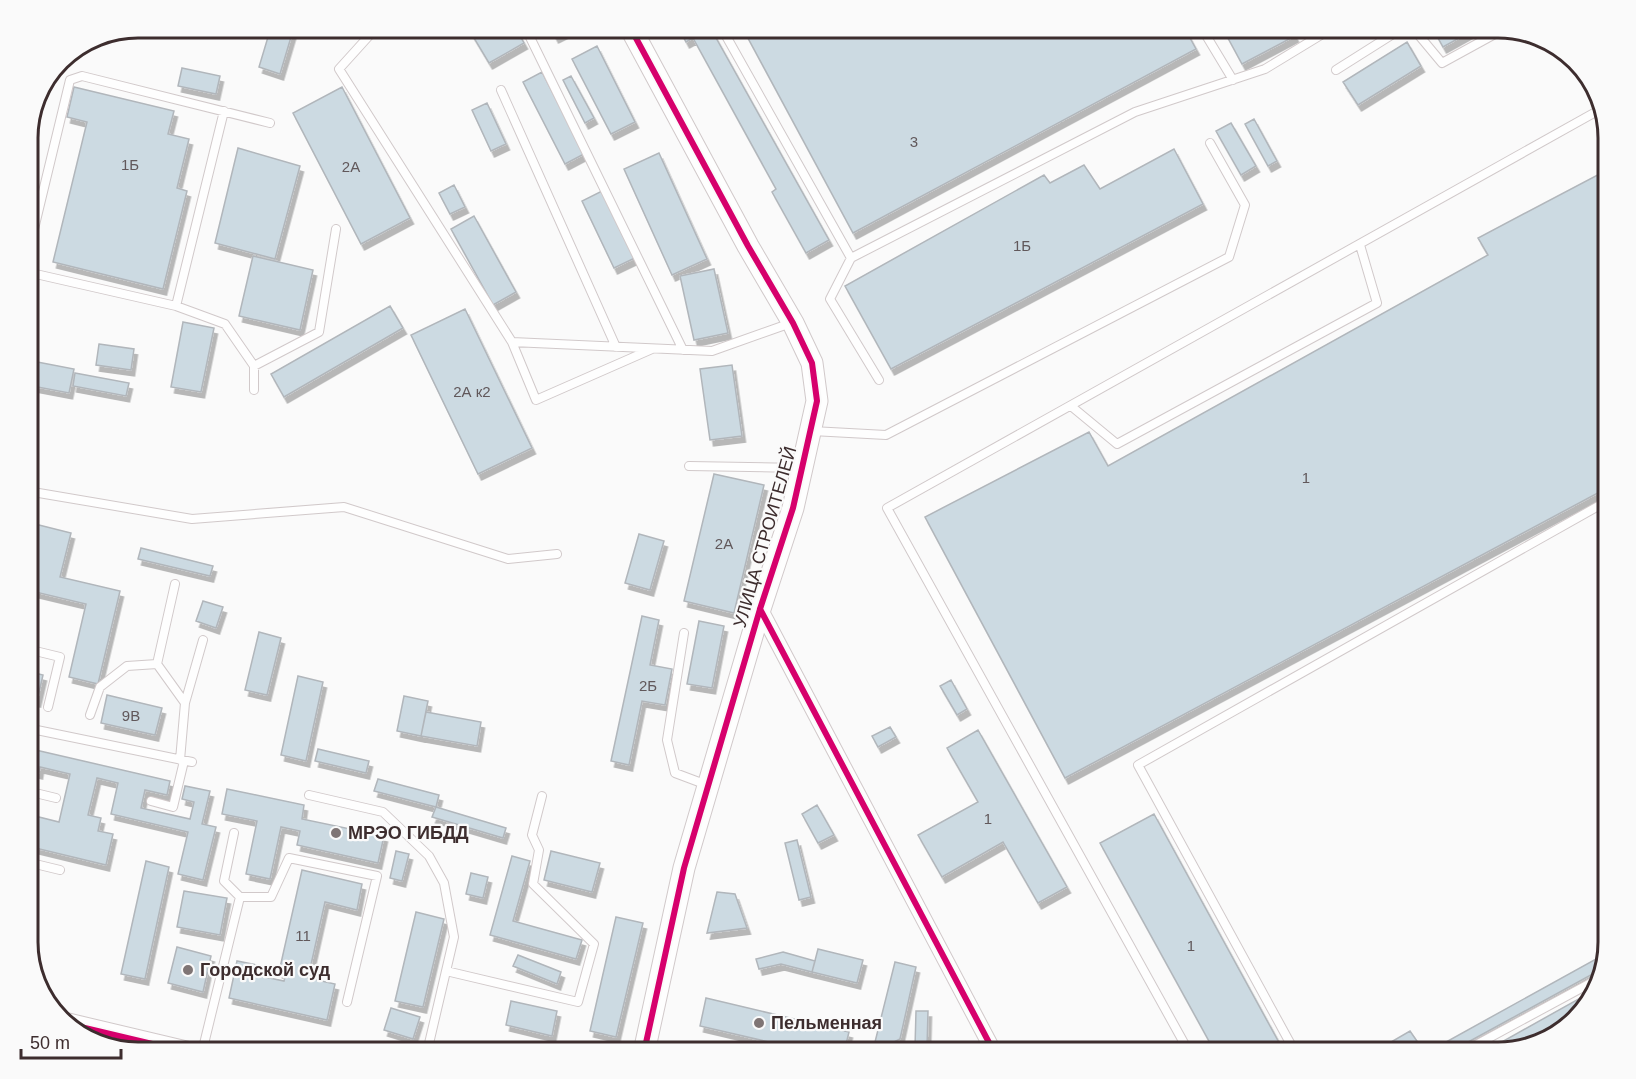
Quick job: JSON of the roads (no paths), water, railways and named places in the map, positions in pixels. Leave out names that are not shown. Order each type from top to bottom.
[{"type":"street","name":"УЛИЦА СТРОИТЕЛЕЙ","points":[[636,38],[793,323],[812,363],[817,401],[803,468],[684,868],[646,1042]]},
{"type":"street","points":[[760,609],[989,1042]]},
{"type":"lane","points":[[367,38],[339,69],[512,342],[536,400],[653,349]]},
{"type":"lane","points":[[530,38],[683,350]]},
{"type":"lane","points":[[728,38],[851,258]]},
{"type":"lane","points":[[1208,38],[1233,80]]},
{"type":"lane","points":[[879,380],[830,299],[851,258],[1135,112],[1264,69],[1316,38]]},
{"type":"lane","points":[[1336,70],[1387,38]]},
{"type":"lane","points":[[1421,38],[1442,63],[1488,38]]},
{"type":"lane","points":[[38,212],[70,80],[82,76],[270,123]]},
{"type":"lane","points":[[501,90],[616,347]]},
{"type":"lane","points":[[176,306],[224,111]]},
{"type":"lane","points":[[1183,1042],[887,508],[1595,112]]},
{"type":"lane","points":[[811,431],[886,435],[1229,257],[1245,205],[1210,143]]},
{"type":"lane","points":[[254,366],[319,332],[336,230]]},
{"type":"lane","points":[[1071,406],[1117,444],[1377,303],[1360,244]]},
{"type":"lane","points":[[38,275],[176,306],[225,324],[254,366],[254,390]]},
{"type":"lane","points":[[512,342],[712,351],[793,323]]},
{"type":"lane","points":[[689,466],[803,468]]},
{"type":"lane","points":[[38,493],[192,519],[344,507],[508,560],[557,555]]},
{"type":"lane","points":[[1289,1042],[1138,765],[1598,506]]},
{"type":"lane","points":[[175,584],[157,664],[185,703]]},
{"type":"lane","points":[[684,633],[667,740],[675,774],[709,785]]},
{"type":"lane","points":[[151,801],[173,807],[186,761],[185,703],[203,640]]},
{"type":"lane","points":[[38,652],[60,657],[48,707]]},
{"type":"lane","points":[[90,714],[100,687],[127,666],[157,664]]},
{"type":"lane","points":[[38,730],[186,761]]},
{"type":"lane","points":[[38,794],[56,798]]},
{"type":"lane","points":[[309,795],[383,812],[429,856],[444,883],[454,937],[429,1042]]},
{"type":"lane","points":[[446,971],[578,1002],[594,944],[533,884],[539,850],[532,835],[543,796]]},
{"type":"lane","points":[[234,833],[224,881],[240,897],[271,897],[289,858],[377,876],[347,1002]]},
{"type":"lane","points":[[38,865],[60,870]]},
{"type":"lane","points":[[204,1042],[240,897]]},
{"type":"lane","points":[[1481,1042],[1589,984]]},
{"type":"place","name":"МРЭО ГИБДД","points":[[336,833]]},
{"type":"place","name":"Городской суд","points":[[188,970]]},
{"type":"place","name":"Пельменная","points":[[759,1023]]}]
